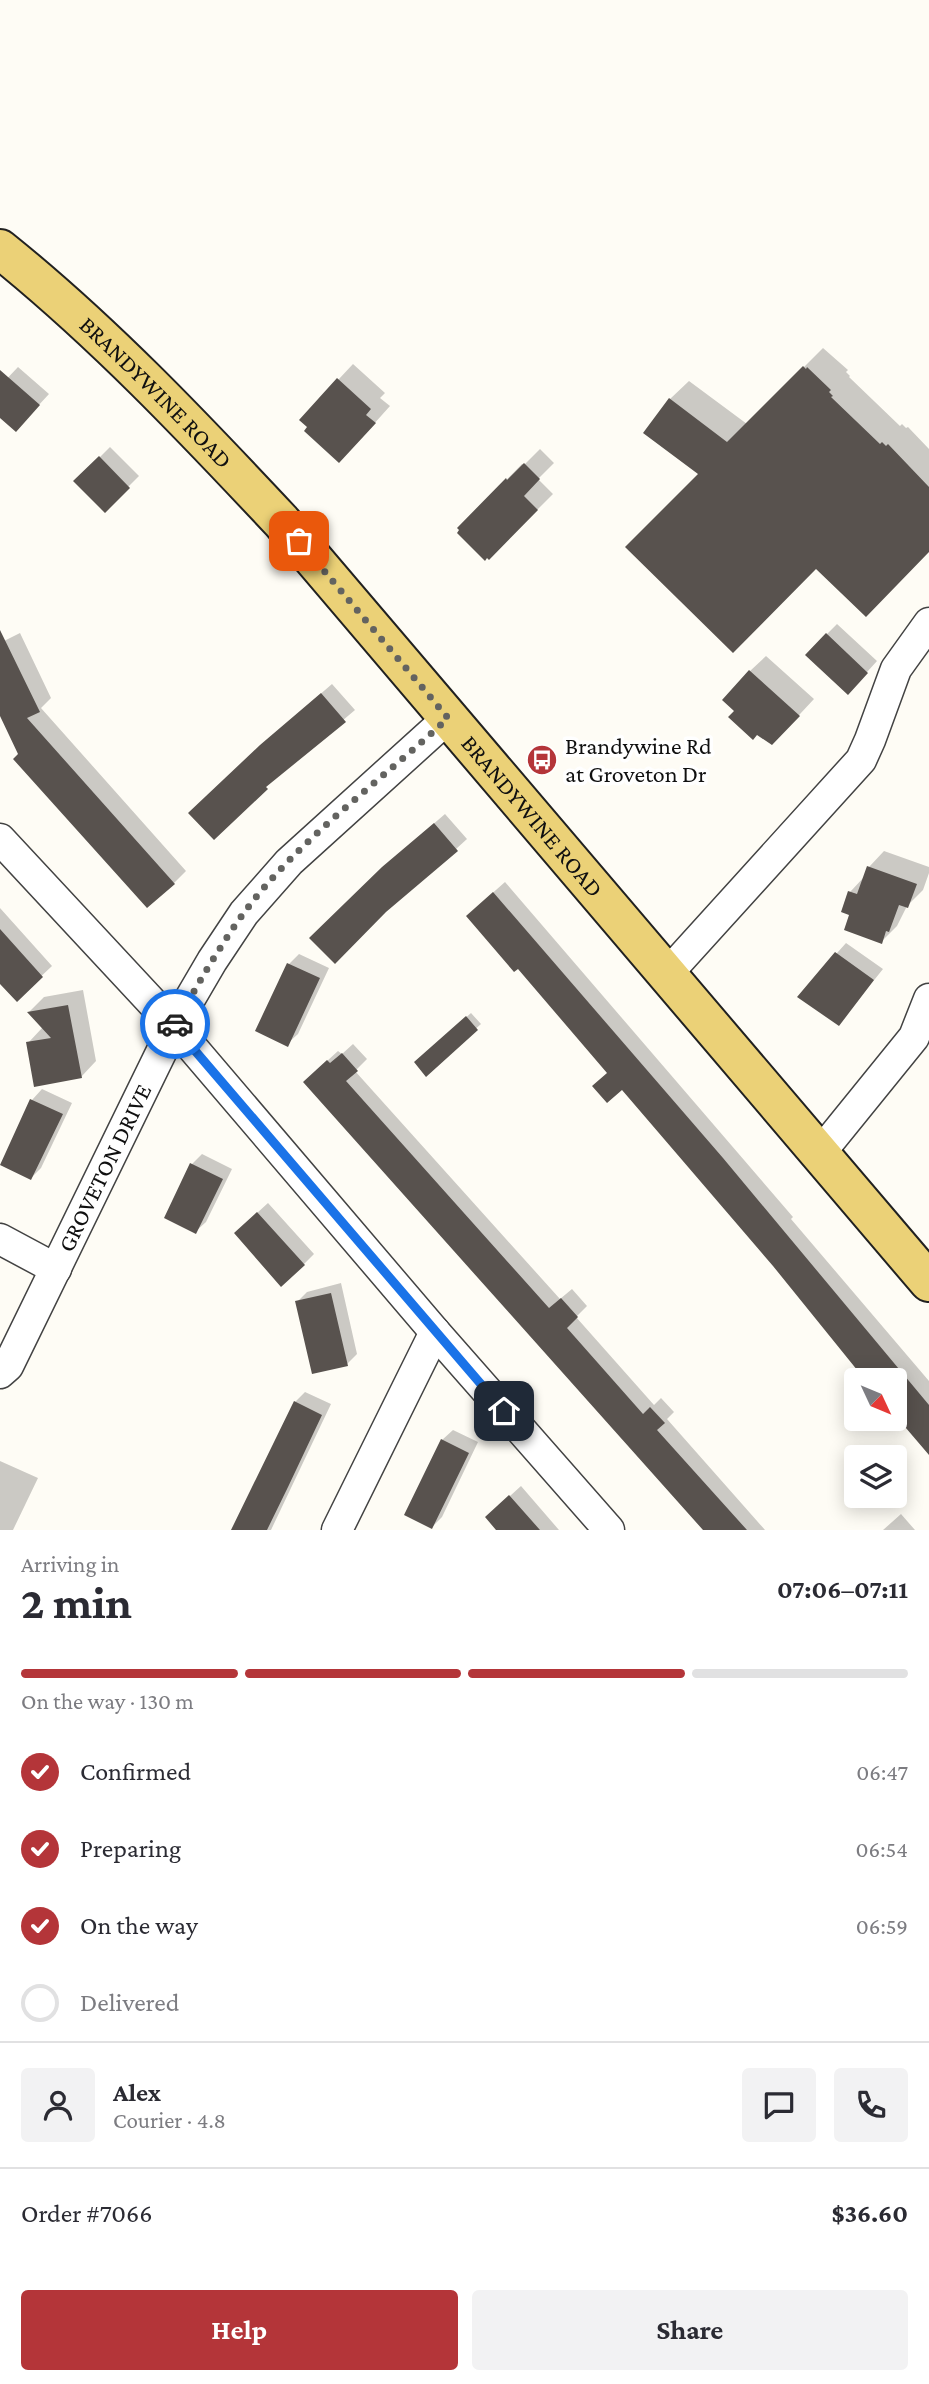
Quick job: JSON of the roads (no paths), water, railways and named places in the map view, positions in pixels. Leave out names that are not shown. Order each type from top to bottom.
[{"type":"main road","name":"BRANDYWINE ROAD","points":[[0,249],[39,281],[170,402],[281,521],[929,1282]]},
{"type":"street","points":[[667,974],[861,760],[896,669],[929,623]]},
{"type":"street","name":"GROVETON DRIVE","points":[[0,1373],[8,1366],[174,1026],[244,913],[280,872],[352,803],[448,718]]},
{"type":"street","points":[[0,839],[174,1026],[608,1530]]},
{"type":"street","points":[[820,1153],[914,1037],[929,999]]},
{"type":"street","name":"GROVETON DRIVE","points":[[0,1239],[56,1269]]},
{"type":"street","points":[[337,1530],[435,1332]]},
{"type":"place","name":"Brandywine Rd at Groveton Dr","points":[[542,760]]}]
